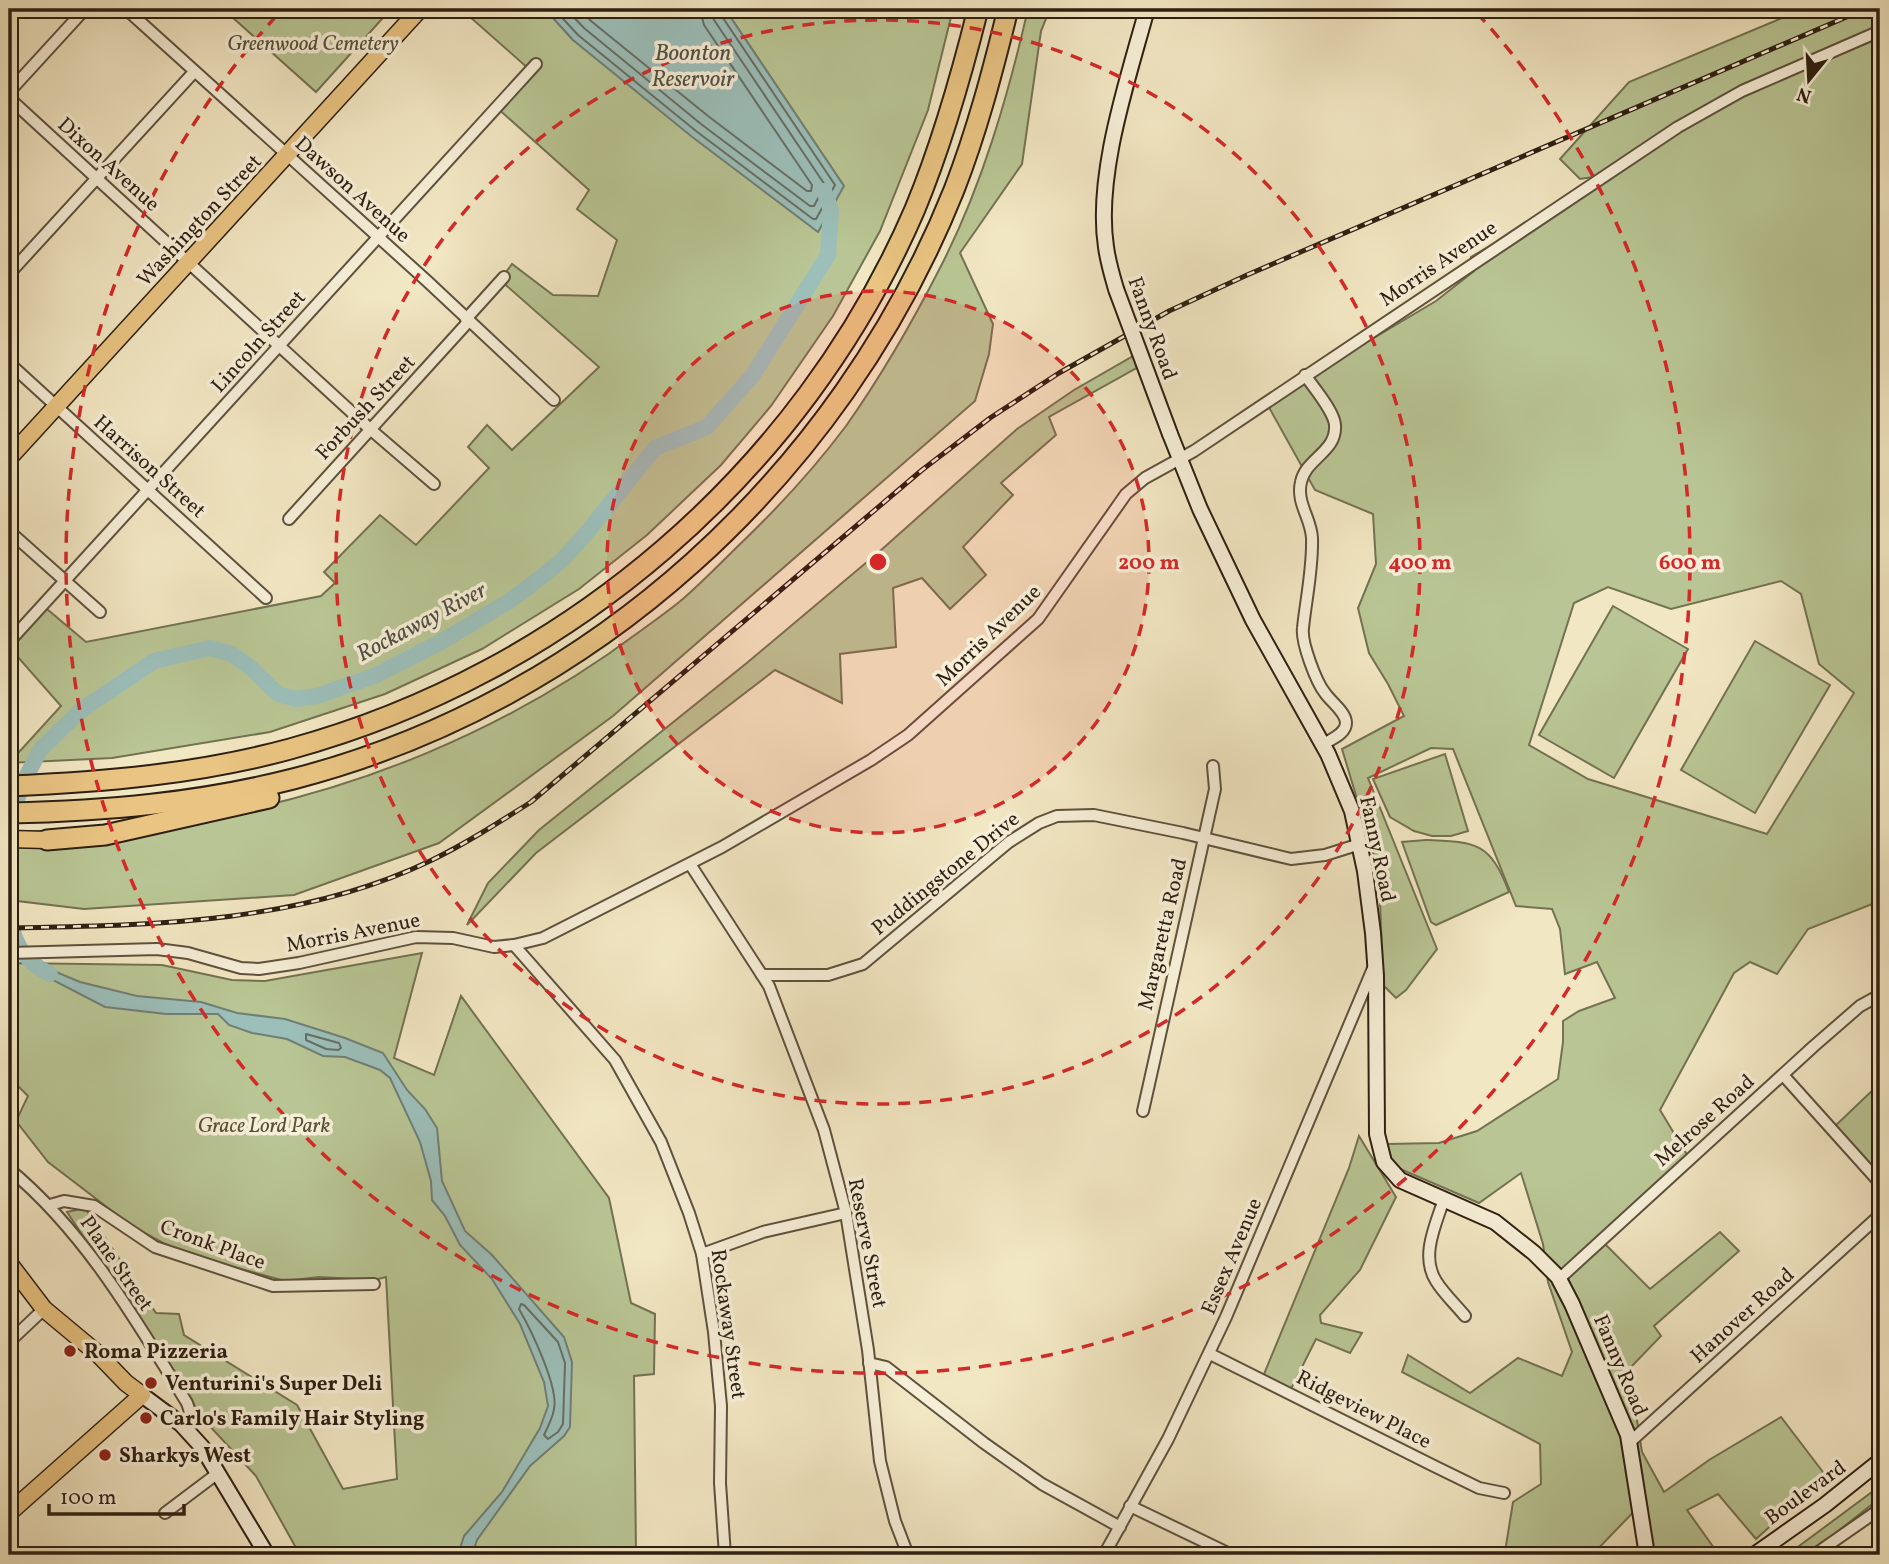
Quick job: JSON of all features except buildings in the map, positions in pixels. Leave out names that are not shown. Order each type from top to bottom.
[{"type":"highway","points":[[9,786],[126,779],[190,771],[287,750],[351,730],[412,707],[500,664],[557,630],[636,572],[710,507],[756,459],[810,390],[853,327],[890,260],[926,180],[958,85],[978,9]]},
{"type":"highway","points":[[42,840],[87,838],[266,799],[363,768],[427,743],[501,704],[655,595],[732,528],[800,452],[861,370],[911,283],[949,201],[979,116],[1008,9]]},
{"type":"highway","points":[[17,813],[162,804],[229,793],[327,769],[391,747],[453,720],[514,690],[573,654]]},
{"type":"main road","name":"Washington Street","points":[[9,458],[421,9]]},
{"type":"main road","name":"Fanny Road","points":[[1147,9],[1107,178],[1105,246],[1116,289],[1179,459],[1253,620],[1324,744],[1341,782],[1360,844],[1373,933],[1377,1122],[1381,1157],[1400,1180],[1495,1222],[1534,1253],[1559,1279],[1572,1304],[1629,1443],[1647,1555]]},
{"type":"main road","points":[[14,839],[42,840]]},
{"type":"main road","points":[[9,1263],[44,1309],[98,1354],[126,1383],[186,1428],[202,1447],[267,1555]]},
{"type":"main road","points":[[9,1513],[142,1395]]},
{"type":"main road","name":"Boulevard","points":[[1754,1555],[1825,1505],[1880,1461]]},
{"type":"street","points":[[9,92],[85,9]]},
{"type":"street","name":"Dawson Avenue","points":[[126,9],[554,400]]},
{"type":"street","name":"Morris Avenue","points":[[9,953],[157,949],[188,953],[241,968],[259,969],[415,937],[453,938],[494,947],[543,938],[690,864],[871,760],[917,728],[1038,620],[1113,512],[1135,485],[1179,459],[1678,127],[1742,91],[1880,31]]},
{"type":"street","name":"Lincoln Street","points":[[9,642],[536,64]]},
{"type":"street","points":[[9,274],[194,72]]},
{"type":"street","name":"Dixon Avenue","points":[[9,98],[370,429],[434,484]]},
{"type":"street","name":"Forbush Street","points":[[289,519],[468,320],[503,277]]},
{"type":"street","name":"Harrison Street","points":[[9,363],[266,598]]},
{"type":"street","points":[[1305,375],[1331,413],[1335,425],[1330,445],[1301,477],[1299,494],[1312,540],[1303,638],[1321,687],[1346,722],[1339,735],[1324,744]]},
{"type":"street","points":[[9,531],[100,612]]},
{"type":"street","name":"Margaretta Road","points":[[1143,1111],[1215,789],[1213,766]]},
{"type":"street","name":"Puddingstone Drive","points":[[762,975],[828,975],[863,964],[1009,842],[1039,823],[1057,816],[1094,815],[1291,859],[1325,855],[1360,844]]},
{"type":"street","name":"Reserve Street","points":[[690,864],[769,986],[820,1120],[846,1213],[869,1363],[880,1461],[892,1511],[908,1555]]},
{"type":"street","name":"Rockaway Street","points":[[514,945],[615,1060],[661,1142],[702,1254],[714,1332],[721,1406],[720,1483],[725,1555]]},
{"type":"street","name":"Essex Avenue","points":[[1104,1555],[1168,1439],[1210,1354],[1375,963]]},
{"type":"street","name":"Melrose Road","points":[[1559,1279],[1860,1006],[1880,995]]},
{"type":"street","points":[[1783,1075],[1880,1183]]},
{"type":"street","name":"Plane Street","points":[[9,1169],[50,1205],[110,1283],[187,1403],[191,1411],[186,1428]]},
{"type":"street","points":[[1444,1199],[1430,1243],[1429,1260],[1435,1280],[1465,1316]]},
{"type":"street","name":"Cronk Place","points":[[50,1205],[64,1201],[94,1206],[155,1247],[273,1286],[374,1284]]},
{"type":"street","points":[[702,1254],[763,1233],[846,1213]]},
{"type":"street","name":"Hanover Road","points":[[1629,1443],[1880,1215]]},
{"type":"street","points":[[9,1342],[44,1309]]},
{"type":"street","name":"Ridgeview Place","points":[[1210,1354],[1479,1488],[1504,1493]]},
{"type":"street","points":[[869,1363],[886,1367],[973,1435],[1042,1484],[1120,1527]]},
{"type":"street","points":[[165,1513],[218,1473]]},
{"type":"street","points":[[1130,1506],[1232,1555]]},
{"type":"street","points":[[1814,1555],[1880,1509]]},
{"type":"green space","name":"Greenwood Cemetery","points":[[223,9],[391,9],[316,92]]},
{"type":"green space","points":[[461,9],[545,9],[573,40],[844,186],[725,9],[953,9],[928,110],[880,231],[833,316],[771,406],[721,465],[647,535],[579,589],[482,649],[385,694],[270,732],[112,758],[9,763],[61,706],[9,647],[41,604],[86,642],[321,596],[335,583],[324,572],[380,515],[416,545],[489,468],[468,447],[487,425],[512,450],[599,367],[500,280],[512,264],[553,295],[598,296],[617,240],[577,209],[589,190],[496,107],[529,69]]},
{"type":"green space","points":[[1028,9],[1050,9],[1041,31],[1022,164],[960,253],[993,324],[989,354],[975,401],[613,716],[439,843],[294,895],[84,909],[9,900],[9,832],[171,824],[254,808],[371,774],[428,753],[537,699],[589,667],[684,598],[765,519],[821,458],[859,407],[896,348],[941,266],[969,204],[1012,75]]},
{"type":"green space","points":[[1789,9],[1880,9],[1880,30],[1869,36],[1880,57],[1880,901],[1808,929],[1777,974],[1750,962],[1734,973],[1660,1110],[1689,1158],[1602,1241],[1650,1289],[1720,1232],[1739,1251],[1654,1326],[1661,1336],[1629,1369],[1642,1452],[1664,1492],[1709,1460],[1781,1417],[1826,1476],[1756,1539],[1718,1494],[1687,1510],[1719,1555],[1654,1555],[1646,1499],[1592,1555],[1501,1555],[1505,1552],[1513,1502],[1541,1484],[1540,1444],[1402,1372],[1408,1355],[1470,1393],[1518,1358],[1562,1376],[1572,1352],[1548,1282],[1543,1244],[1521,1173],[1479,1203],[1398,1168],[1389,1155],[1388,1144],[1439,1143],[1477,1131],[1558,1079],[1563,1021],[1579,1011],[1615,998],[1597,962],[1565,974],[1560,929],[1552,909],[1516,906],[1453,749],[1431,748],[1368,778],[1437,949],[1406,990],[1396,998],[1383,985],[1379,872],[1342,749],[1404,716],[1369,653],[1358,608],[1376,564],[1373,514],[1315,490],[1266,402],[1436,301],[1474,271],[1471,257],[1613,174],[1580,179],[1560,159],[1629,82],[1787,16]],"holes":[[[1781,581],[1801,594],[1819,664],[1854,693],[1767,834],[1588,779],[1529,745],[1574,603],[1608,587],[1671,609]]]},
{"type":"green space","points":[[1135,355],[1140,366],[1049,417],[1056,435],[1001,483],[1013,495],[963,547],[986,575],[950,609],[922,578],[893,588],[896,647],[840,654],[842,703],[775,670],[536,853],[467,925],[488,883],[539,830],[748,662],[880,551],[1017,429],[1074,390]]},
{"type":"green space","points":[[1613,606],[1688,649],[1614,778],[1539,735]]},
{"type":"green space","points":[[1755,641],[1830,685],[1755,813],[1681,770]]},
{"type":"green space","points":[[1445,754],[1468,831],[1451,836],[1432,836],[1414,831],[1390,817],[1373,779]]},
{"type":"green space","points":[[1402,842],[1457,842],[1479,848],[1495,863],[1509,892],[1436,925],[1431,922]]},
{"type":"green space","name":"Grace Lord Park","points":[[422,953],[394,1058],[434,1075],[461,996],[609,1198],[631,1303],[655,1314],[654,1374],[634,1376],[636,1555],[300,1555],[256,1476],[204,1420],[67,1212],[85,1208],[156,1313],[179,1314],[184,1335],[297,1405],[343,1489],[397,1479],[386,1277],[374,1280],[319,1277],[285,1281],[182,1253],[133,1227],[48,1162],[16,1121],[28,1096],[9,1077],[9,963],[162,965],[232,980],[265,981]]},
{"type":"green space","points":[[1877,1086],[1880,1090],[1880,1182],[1833,1128]]},
{"type":"green space","points":[[1359,1136],[1396,1197],[1360,1270],[1320,1315],[1321,1323],[1362,1333],[1350,1353],[1316,1339],[1289,1393],[1262,1379],[1349,1168]]},
{"type":"green space","points":[[1880,1486],[1880,1498],[1808,1555],[1787,1555]]},
{"type":"water","name":"Boonton Reservoir","points":[[545,9],[725,9],[844,186],[818,232],[691,136],[573,40]]},
{"type":"water","points":[[24,963],[45,963],[56,972],[80,982],[137,996],[201,1002],[237,1013],[285,1019],[383,1053],[407,1090],[425,1109],[437,1128],[442,1181],[465,1231],[492,1255],[564,1337],[572,1362],[570,1427],[564,1436],[530,1466],[477,1540],[475,1555],[458,1555],[464,1536],[502,1492],[540,1428],[548,1406],[544,1382],[520,1324],[492,1279],[460,1245],[445,1216],[432,1200],[431,1181],[420,1142],[390,1078],[380,1070],[345,1057],[323,1056],[287,1039],[252,1033],[229,1025],[218,1014],[166,1014],[105,1007]]},
{"type":"waterway","name":"Rockaway River","points":[[9,823],[22,785],[40,750],[80,711],[154,661],[210,648],[232,654],[278,694],[296,699],[317,696],[374,676],[439,643],[508,602],[535,582],[561,561],[584,536],[655,448],[707,427],[753,375],[828,255],[831,210],[824,191]]},
{"type":"waterway","name":"Rockaway River","points":[[9,909],[12,930],[20,948],[40,969],[50,974]]},
{"type":"railway","points":[[9,928],[170,922],[276,909],[329,898],[380,882],[430,861],[531,802],[922,470],[990,418],[1059,373],[1169,311],[1247,275],[1865,9]]},
{"type":"place","name":"Roma Pizzeria","points":[[70,1351]]},
{"type":"place","name":"Venturini's Super Deli","points":[[151,1383]]},
{"type":"place","name":"Carlo's Family Hair Styling","points":[[146,1418]]},
{"type":"place","name":"Sharkys West","points":[[105,1455]]}]
